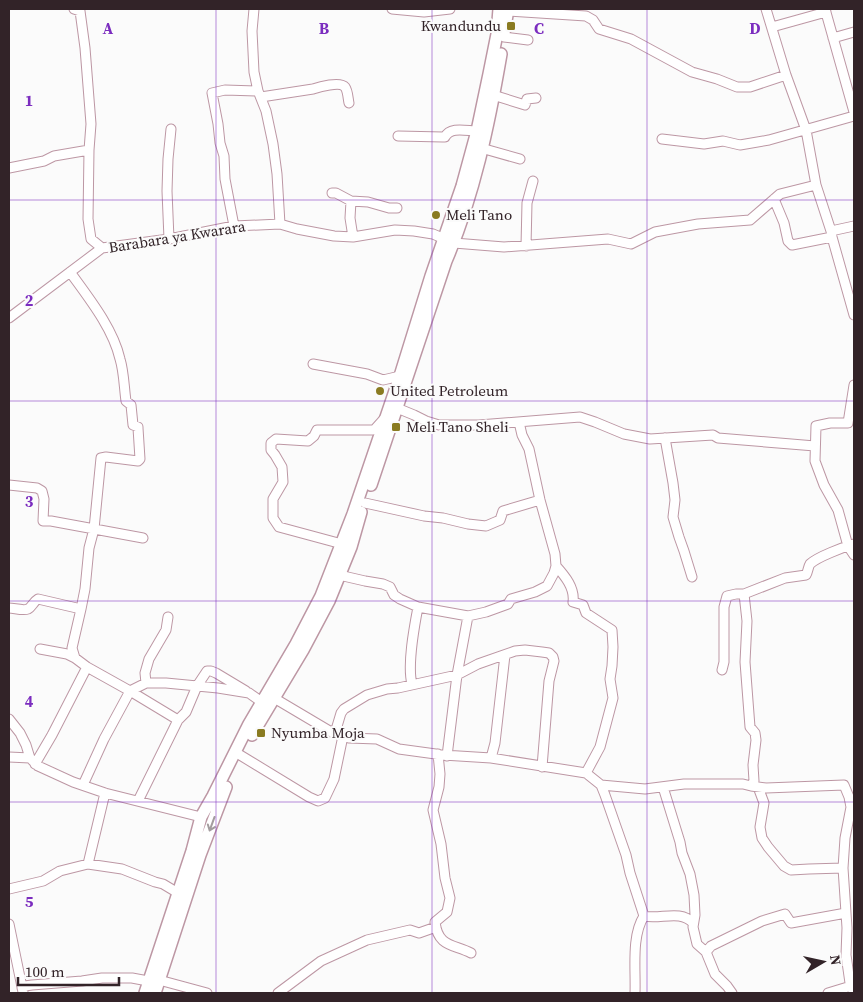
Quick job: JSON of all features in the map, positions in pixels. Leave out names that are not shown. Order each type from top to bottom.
[{"type":"main road","points":[[145,993],[153,981],[221,799],[240,755],[321,596],[342,544],[385,418],[393,407],[446,261],[462,186],[481,148],[504,37],[504,9]]},
{"type":"main road","points":[[472,169],[477,131],[504,9]]},
{"type":"main road","points":[[155,993],[153,981],[202,817],[249,724],[268,702],[303,650],[340,576],[365,503],[400,376],[449,240]]},
{"type":"street","points":[[78,9],[85,48],[91,124],[88,219],[91,239],[102,248]]},
{"type":"street","points":[[254,9],[252,30],[254,72],[259,94],[266,111],[273,144],[280,224]]},
{"type":"street","points":[[392,9],[424,12],[450,9]]},
{"type":"street","points":[[504,9],[586,16],[593,20],[600,29],[631,39],[692,72],[737,86],[750,87],[786,75]]},
{"type":"street","points":[[766,9],[786,75],[806,130],[816,185],[854,315]]},
{"type":"street","points":[[772,26],[825,11],[854,112]]},
{"type":"street","points":[[833,38],[854,32]]},
{"type":"street","points":[[504,37],[528,40]]},
{"type":"street","points":[[234,226],[225,179],[224,156],[212,93],[225,90],[259,94],[341,85],[347,89],[349,103]]},
{"type":"street","points":[[493,95],[525,104],[527,99],[536,98]]},
{"type":"street","points":[[662,139],[704,144],[723,142],[740,145],[769,140],[854,116]]},
{"type":"street","points":[[169,239],[167,191],[171,130]]},
{"type":"street","points":[[398,136],[445,137],[446,133],[450,131],[477,131]]},
{"type":"street","points":[[481,148],[520,159]]},
{"type":"street","points":[[9,168],[89,150]]},
{"type":"street","points":[[526,246],[526,203],[533,181]]},
{"type":"street","name":"Barabara ya Kwarara","points":[[9,318],[102,248],[169,239],[234,226],[280,224],[334,236],[354,237],[395,230],[414,231],[433,234],[449,240],[504,247],[608,239],[631,244],[655,232],[698,224],[750,220],[780,194],[816,185]]},
{"type":"street","points":[[332,193],[336,193],[351,201],[368,202],[382,207],[397,208]]},
{"type":"street","points":[[774,199],[784,223],[788,240],[792,245],[854,226]]},
{"type":"street","points":[[351,201],[350,218],[354,237]]},
{"type":"street","points":[[70,272],[94,304],[120,356],[124,374],[126,401],[130,404],[133,425],[138,426],[140,459],[138,461],[101,458],[94,529],[89,548],[85,589],[72,648],[75,658]]},
{"type":"street","points":[[313,364],[367,374],[383,380],[400,376]]},
{"type":"street","points":[[854,385],[848,423],[830,423],[816,426],[815,446],[815,461],[824,485],[838,510],[854,556]]},
{"type":"street","points":[[393,407],[426,421],[439,424],[479,425],[580,417],[624,434],[650,439],[713,435],[718,438],[815,446]]},
{"type":"street","points":[[342,544],[279,527],[272,518],[273,499],[283,482],[282,467],[271,450],[271,443],[276,439],[308,441],[317,430],[373,430],[385,418]]},
{"type":"street","points":[[340,576],[384,584],[390,587],[394,595],[418,607],[468,616],[508,604],[511,599],[535,592],[547,586],[556,566],[555,554],[540,500],[529,449],[522,435],[519,422]]},
{"type":"street","points":[[664,438],[673,483],[674,522],[692,577]]},
{"type":"street","points":[[9,485],[37,488],[42,491],[44,500],[43,521],[143,538]]},
{"type":"street","points":[[365,503],[424,516],[486,526],[500,520],[503,511],[540,500]]},
{"type":"street","points":[[722,670],[724,662],[724,607],[727,596],[744,594],[785,578],[806,575],[808,566],[813,562],[851,545]]},
{"type":"street","points":[[556,566],[566,576],[572,588],[573,602],[583,604],[586,613],[612,630],[613,647],[610,679],[613,698],[600,747],[586,773]]},
{"type":"street","points":[[744,594],[747,621],[745,662],[750,727],[755,733],[756,740],[752,764],[755,787],[764,803],[760,827],[762,838],[784,866],[791,870],[843,868]]},
{"type":"street","points":[[9,608],[25,609],[30,607],[35,600],[38,600],[81,609]]},
{"type":"street","points":[[412,684],[409,675],[418,607]]},
{"type":"street","points":[[468,616],[439,786],[433,810],[450,898],[447,912],[435,922],[436,930],[444,943],[471,953]]},
{"type":"street","points":[[146,683],[145,673],[149,659],[166,630],[168,617]]},
{"type":"street","points":[[40,649],[67,654],[75,658],[87,668],[178,720]]},
{"type":"street","points":[[240,755],[318,801],[325,798],[334,779],[341,713],[344,709],[367,695],[387,689],[457,675],[478,664],[514,651],[525,650],[549,653],[554,661],[549,681],[542,767]]},
{"type":"street","points":[[491,758],[495,743],[505,655]]},
{"type":"street","points":[[32,761],[52,735],[87,668]]},
{"type":"street","points":[[138,802],[178,720],[186,712],[197,686],[207,671],[211,671],[268,702],[349,738],[377,739],[399,749],[443,755],[491,758],[586,773],[601,786],[626,855],[644,916]]},
{"type":"street","points":[[83,785],[104,739],[130,691],[146,683],[166,683],[250,693]]},
{"type":"street","points":[[9,719],[20,732],[32,761],[38,766],[105,793],[202,817]]},
{"type":"street","points":[[9,757],[32,761]]},
{"type":"street","points":[[601,786],[645,789],[684,784],[742,784],[755,787],[783,788],[844,785],[850,797],[852,808],[843,868],[848,928],[846,955],[850,983],[853,987],[828,993]]},
{"type":"street","points":[[663,787],[690,874],[696,915],[694,934],[697,944],[706,952],[715,974],[732,993]]},
{"type":"street","points":[[88,864],[105,793]]},
{"type":"street","points":[[9,889],[43,881],[60,871],[88,864],[122,869],[163,884],[178,893]]},
{"type":"street","points":[[706,952],[711,946],[762,921],[786,914],[792,923],[846,913]]},
{"type":"street","points":[[644,916],[650,918],[665,915],[682,917],[689,918],[694,923]]},
{"type":"street","points":[[635,993],[635,956],[640,922],[644,916]]},
{"type":"street","points":[[9,924],[23,991]]},
{"type":"street","points":[[278,993],[321,961],[368,940],[410,930],[419,933],[436,926]]},
{"type":"street","points":[[23,991],[25,986],[32,985],[102,978],[132,978],[207,993]]},
{"type":"place","name":"Kwandundu","points":[[511,26]]},
{"type":"place","name":"Meli Tano","points":[[436,215]]},
{"type":"place","name":"United Petroleum","points":[[380,391]]},
{"type":"place","name":"Meli Tano Sheli","points":[[396,427]]},
{"type":"place","name":"Nyumba Moja","points":[[261,733]]}]
